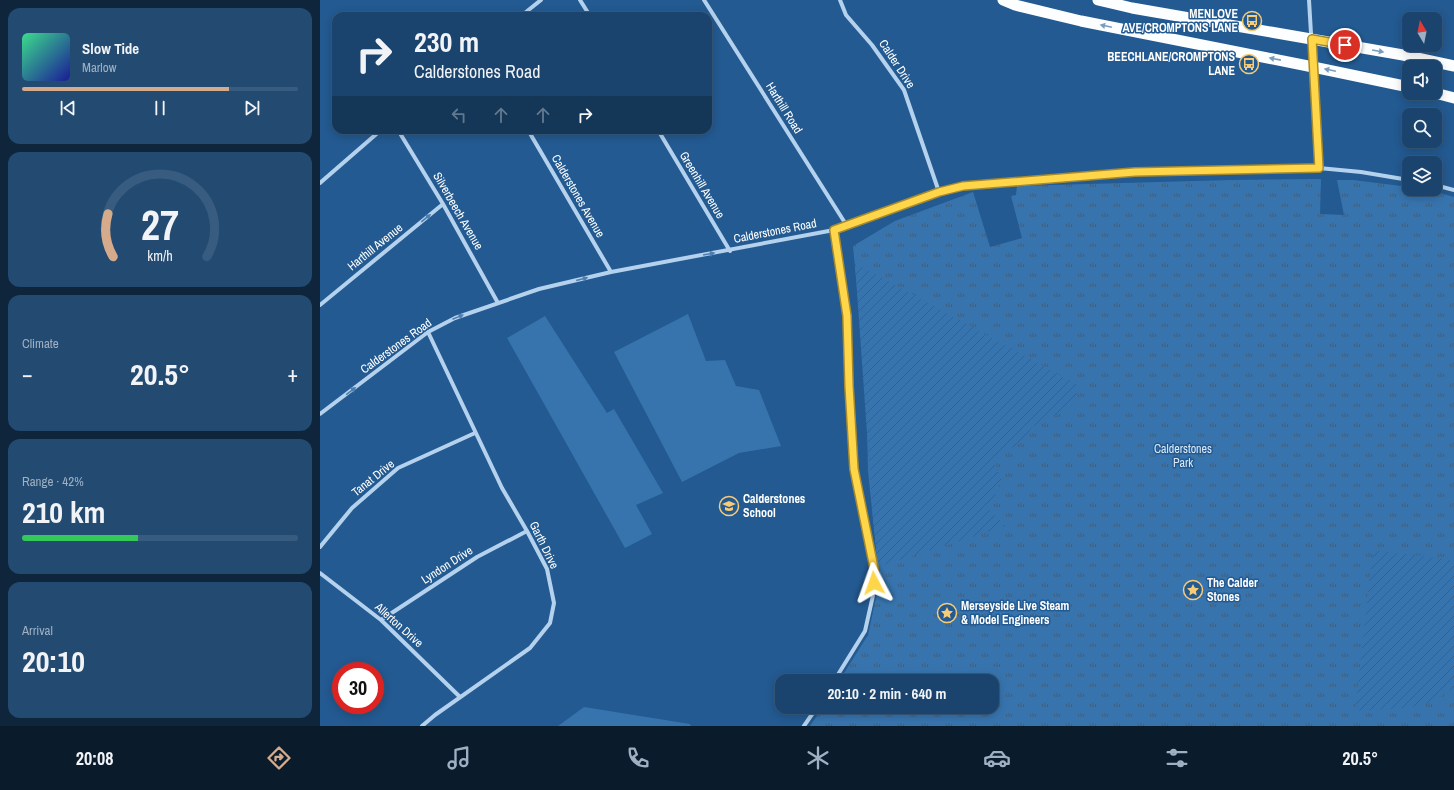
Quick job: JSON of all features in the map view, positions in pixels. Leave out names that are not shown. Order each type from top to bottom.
[{"type":"highway","points":[[1003,0],[1015,5],[1097,24],[1402,86]]},
{"type":"highway","points":[[1098,0],[1132,8],[1403,55],[1454,66]]},
{"type":"highway","points":[[1442,95],[1454,98]]},
{"type":"street","points":[[526,12],[541,0]]},
{"type":"street","points":[[580,0],[588,12]]},
{"type":"street","name":"Harthill Road","points":[[704,0],[712,12]]},
{"type":"street","name":"Calder Drive","points":[[840,0],[846,15],[872,45],[904,90],[939,192]]},
{"type":"street","points":[[1309,0],[1319,168]]},
{"type":"street","name":"Harthill Road","points":[[712,13],[847,226]]},
{"type":"street","points":[[320,183],[376,134]]},
{"type":"street","name":"Silverbeech Avenue","points":[[400,134],[443,204],[498,303]]},
{"type":"street","name":"Calderstones Avenue","points":[[530,134],[611,272]]},
{"type":"street","name":"Greenhill Avenue","points":[[660,134],[730,251]]},
{"type":"street","name":"Calderstones Road","points":[[320,414],[428,332],[455,318],[539,289],[611,272],[730,251],[834,230],[939,192],[963,186],[1135,172],[1319,168],[1361,172],[1402,179]]},
{"type":"street","points":[[1442,187],[1454,190]]},
{"type":"street","name":"Harthill Avenue","points":[[320,305],[443,204]]},
{"type":"street","points":[[834,230],[847,316],[849,386],[854,469],[874,568],[874,591],[865,631],[838,674]]},
{"type":"street","name":"Garth Drive","points":[[422,726],[435,715],[530,648],[550,623],[554,603],[547,569],[502,488],[428,332]]},
{"type":"street","name":"Tanat Drive","points":[[320,547],[352,508],[398,468],[475,433]]},
{"type":"street","name":"Lyndon Drive","points":[[381,620],[476,557],[527,531]]},
{"type":"street","name":"Allerton Drive","points":[[320,573],[381,620],[460,697]]},
{"type":"street","points":[[804,726],[812,714]]},
{"type":"green space","name":"Calderstones Park","points":[[1321,179],[1320,214],[1344,215],[1337,180],[1353,180],[1402,186],[1402,196],[1442,196],[1442,194],[1454,197],[1454,726],[810,726],[818,714],[999,714],[999,674],[843,674],[868,635],[879,584],[868,471],[866,384],[853,246],[895,221],[973,192],[990,247],[1022,238],[1011,196],[1016,195],[1017,186]]},
{"type":"green space","points":[[855,263],[1080,386],[1070,410],[1055,415],[1032,427],[1026,440],[999,455],[995,461],[995,465],[1002,480],[989,509],[1006,526],[878,567],[873,518]]},
{"type":"green space","points":[[688,314],[706,361],[725,360],[736,386],[759,390],[781,446],[739,453],[682,482],[614,352]]},
{"type":"green space","points":[[545,316],[607,413],[614,409],[663,493],[636,505],[652,534],[625,548],[507,338]]},
{"type":"green space","points":[[1373,550],[1454,560],[1454,687],[1433,702],[1406,708],[1355,711]]},
{"type":"green space","points":[[584,707],[690,724],[691,726],[558,726]]},
{"type":"place","name":"MENLOVE AVE/CROMPTONS LANE","points":[[1252,21]]},
{"type":"place","name":"BEECHLANE/CROMPTONS LANE","points":[[1249,64]]},
{"type":"place","name":"Calderstones School","points":[[729,506]]},
{"type":"place","name":"The Calder Stones","points":[[1193,590]]},
{"type":"place","name":"Merseyside Live Steam & Model Engineers","points":[[947,613]]},
{"type":"route","points":[[874,583],[874,568],[854,469],[849,386],[847,316],[834,230],[939,192],[963,186],[1135,172],[1319,168],[1312,39],[1345,45]]}]
